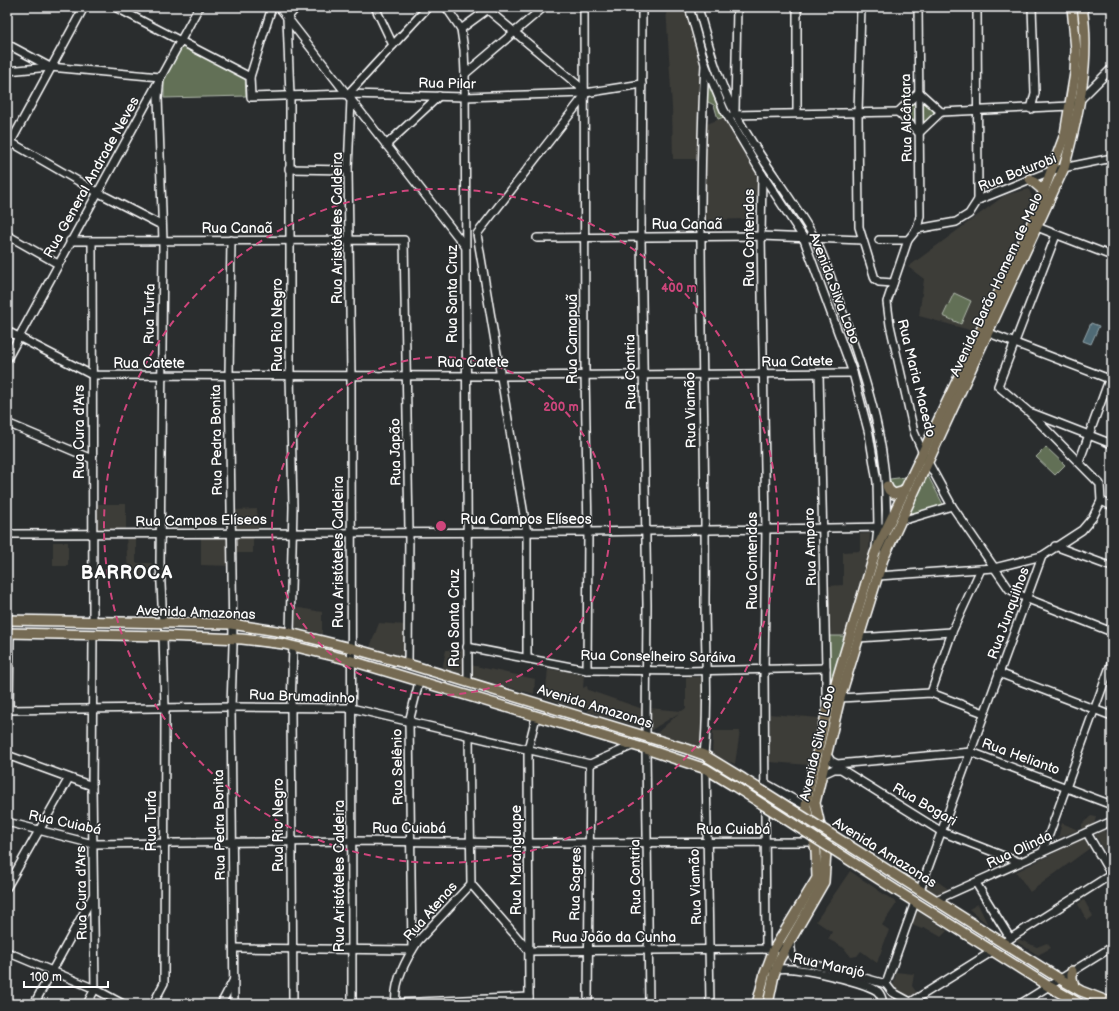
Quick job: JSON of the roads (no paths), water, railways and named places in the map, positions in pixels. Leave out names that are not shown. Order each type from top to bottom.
[{"type":"main road","name":"Avenida Barão Homem de Melo","points":[[883,527],[905,492],[989,316],[1031,225],[1053,170],[1065,134],[1071,106],[1075,73],[1076,50],[1072,7]]},
{"type":"main road","name":"Avenida Barão Homem de Melo","points":[[883,559],[1064,168],[1080,100],[1084,48],[1082,7]]},
{"type":"main road","points":[[1030,179],[1041,187],[1044,192]]},
{"type":"main road","points":[[887,486],[894,494],[905,492]]},
{"type":"main road","points":[[899,503],[902,519]]},
{"type":"main road","name":"Avenida Silva Lobo","points":[[768,1004],[775,969],[789,942],[820,891],[826,872],[826,852],[815,803],[837,695],[883,527]]},
{"type":"main road","name":"Avenida Silva Lobo","points":[[758,1004],[770,949],[817,878],[818,870],[814,842],[806,806],[826,719],[837,695],[858,638],[883,559]]},
{"type":"main road","name":"Avenida Amazonas","points":[[7,620],[163,624],[231,624],[290,633],[352,648],[408,664],[704,755],[936,900],[1007,940],[1060,978],[1112,1003]]},
{"type":"main road","name":"Avenida Amazonas","points":[[8,633],[163,636],[293,646],[352,661],[634,745],[706,769],[898,892],[1076,1003]]},
{"type":"main road","points":[[1072,971],[1074,986]]},
{"type":"street","points":[[7,149],[9,141],[84,7]]},
{"type":"street","points":[[115,7],[250,77],[272,7]]},
{"type":"street","name":"Rua General Andrade Neves","points":[[7,359],[199,7]]},
{"type":"street","points":[[279,7],[466,246]]},
{"type":"street","points":[[287,18],[297,7]]},
{"type":"street","points":[[375,7],[393,45]]},
{"type":"street","points":[[350,97],[393,45],[428,7]]},
{"type":"street","name":"Rua Santa Cruz","points":[[446,7],[461,29],[465,74],[468,682]]},
{"type":"street","points":[[465,74],[544,7]]},
{"type":"street","name":"Rua Camapuã","points":[[584,7],[585,375],[588,532],[587,670]]},
{"type":"street","name":"Rua Contria","points":[[642,7],[641,238],[647,604],[645,671],[646,736]]},
{"type":"street","name":"Avenida Silva Lobo","points":[[689,7],[705,64],[762,174],[803,237],[853,373],[871,448],[883,527]]},
{"type":"street","name":"Avenida Silva Lobo","points":[[698,7],[732,116],[814,237],[864,373],[880,432],[887,486],[883,527],[883,559]]},
{"type":"street","points":[[737,7],[732,116],[797,113],[898,112],[919,92],[941,112]]},
{"type":"street","points":[[797,7],[797,113]]},
{"type":"street","points":[[861,7],[858,113],[859,227],[875,279],[883,283],[893,283]]},
{"type":"street","name":"Rua Alcântara","points":[[917,229],[920,216],[918,7]]},
{"type":"street","points":[[976,7],[978,200]]},
{"type":"street","points":[[1031,109],[1035,93],[1032,7]]},
{"type":"street","points":[[461,29],[490,8],[585,93],[477,234],[502,376],[527,533],[527,658]]},
{"type":"street","name":"Rua Rio Negro","points":[[287,18],[290,96],[288,169],[290,240],[292,532],[290,633]]},
{"type":"street","points":[[7,44],[50,67]]},
{"type":"street","name":"Rua Viamão","points":[[704,755],[706,531],[702,374],[701,159],[705,64]]},
{"type":"street","points":[[7,71],[50,67],[160,77]]},
{"type":"street","points":[[898,112],[919,133],[941,112],[1071,106],[1080,100],[1112,68]]},
{"type":"street","name":"Rua Turfa","points":[[160,77],[158,100],[161,225],[163,241],[162,534],[160,564],[163,624]]},
{"type":"street","name":"Rua Pilar","points":[[250,77],[251,97],[465,97],[585,93],[642,84]]},
{"type":"street","points":[[386,145],[439,96]]},
{"type":"street","name":"Rua Aristóteles Caldeira","points":[[350,97],[348,170],[351,375],[350,532],[353,841],[352,1004]]},
{"type":"street","points":[[9,141],[97,192],[161,225]]},
{"type":"street","name":"Rua Boturobi","points":[[917,229],[956,222],[969,214],[978,200],[1053,170],[1112,158]]},
{"type":"street","points":[[288,169],[348,170]]},
{"type":"street","name":"Rua Contendas","points":[[762,174],[761,236],[766,528],[764,670],[766,783],[765,842],[770,949]]},
{"type":"street","points":[[1037,227],[1112,256]]},
{"type":"street","name":"Rua Maria Macedo","points":[[917,229],[908,240],[887,302],[890,325],[914,432],[928,464],[952,506],[1009,589],[1028,599],[1112,632]]},
{"type":"street","points":[[7,235],[58,264]]},
{"type":"street","points":[[1056,235],[998,386],[1029,412],[1100,484],[1101,501],[1112,506]]},
{"type":"street","name":"Rua Canaã","points":[[537,238],[761,236],[862,240]]},
{"type":"street","name":"Rua Pedra Bonita","points":[[231,240],[229,375],[230,510],[232,533],[231,624],[233,642],[231,707],[234,1004]]},
{"type":"street","name":"Rua Canaã","points":[[70,241],[404,240]]},
{"type":"street","name":"Rua Japão","points":[[404,240],[409,532],[408,664]]},
{"type":"street","points":[[880,240],[908,240]]},
{"type":"street","name":"Rua Cura d'Ars","points":[[92,242],[93,622]]},
{"type":"street","points":[[7,331],[92,375]]},
{"type":"street","points":[[989,332],[1015,344],[1111,377],[1079,462]]},
{"type":"street","name":"Rua Catete","points":[[92,375],[502,376],[853,373]]},
{"type":"street","name":"Rua Amparo","points":[[819,374],[826,719]]},
{"type":"street","points":[[1029,412],[1112,444]]},
{"type":"street","points":[[7,423],[92,459]]},
{"type":"street","name":"Rua Junquilhos","points":[[920,890],[984,713],[1028,599],[1042,556],[1055,546],[1082,530],[1093,517],[1101,501]]},
{"type":"street","points":[[902,519],[908,519],[952,506]]},
{"type":"street","name":"Rua Campos Elíseos","points":[[7,534],[292,532],[527,533],[883,527]]},
{"type":"street","points":[[1055,546],[1112,567]]},
{"type":"street","points":[[878,576],[994,568],[1042,556]]},
{"type":"street","points":[[931,693],[952,632],[981,569]]},
{"type":"street","points":[[858,638],[952,632]]},
{"type":"street","points":[[8,633],[8,711]]},
{"type":"street","name":"Rua Cura d'Ars","points":[[87,1004],[95,989],[92,786],[93,635]]},
{"type":"street","name":"Rua Turfa","points":[[153,1004],[164,983],[165,708],[163,636]]},
{"type":"street","name":"Rua Rio Negro","points":[[293,646],[291,708],[293,1004]]},
{"type":"street","name":"Rua Conselheiro Saráiva","points":[[467,647],[587,670],[705,671],[826,668]]},
{"type":"street","points":[[1044,851],[1093,708],[1112,661]]},
{"type":"street","points":[[999,673],[1112,716]]},
{"type":"street","name":"Rua Selênio","points":[[412,950],[412,841],[409,722],[419,682]]},
{"type":"street","points":[[837,695],[931,693],[984,713]]},
{"type":"street","name":"Rua Brumadinho","points":[[8,711],[231,707],[351,708],[590,764]]},
{"type":"street","name":"Rua Maranguape","points":[[529,1001],[528,749],[536,717]]},
{"type":"street","name":"Rua Atenas","points":[[396,1004],[395,992],[412,950],[444,912],[471,884],[468,736]]},
{"type":"street","points":[[590,764],[634,745]]},
{"type":"street","name":"Rua Contria","points":[[646,749],[649,1004]]},
{"type":"street","name":"Rua Helianto","points":[[826,753],[831,761],[837,764],[971,752],[1112,805]]},
{"type":"street","points":[[7,755],[92,786]]},
{"type":"street","points":[[849,775],[854,762]]},
{"type":"street","name":"Rua Sagres","points":[[588,1004],[587,949],[590,764]]},
{"type":"street","name":"Rua Viamão","points":[[706,769],[706,842],[710,1004]]},
{"type":"street","name":"Rua Bogari","points":[[821,775],[834,769],[841,769],[942,832],[1019,862]]},
{"type":"street","points":[[7,888],[69,778]]},
{"type":"street","points":[[766,783],[806,806]]},
{"type":"street","name":"Rua Olinda","points":[[936,900],[1112,820]]},
{"type":"street","name":"Rua Cuiabá","points":[[7,822],[93,844],[232,841],[469,841],[529,843],[814,842]]},
{"type":"street","points":[[976,883],[1007,940],[1112,875],[1087,832]]},
{"type":"street","points":[[471,884],[529,951]]},
{"type":"street","points":[[34,1004],[93,896]]},
{"type":"street","points":[[915,902],[886,984],[892,992],[912,1003],[994,952]]},
{"type":"street","name":"Rua João da Cunha","points":[[529,951],[587,949],[770,949],[782,948],[789,942]]},
{"type":"street","name":"Rua Marajó","points":[[789,942],[794,960],[886,984]]},
{"type":"street","points":[[1020,1004],[1112,947]]},
{"type":"street","points":[[234,948],[292,950],[412,950]]},
{"type":"street","points":[[7,952],[95,989],[123,1004]]},
{"type":"street","points":[[813,964],[840,978]]},
{"type":"street","name":"Rua Marajó","points":[[764,973],[775,969],[784,968],[840,978],[865,985],[878,992],[882,1002]]},
{"type":"street","points":[[221,1004],[234,979]]},
{"type":"street","points":[[293,992],[298,1004]]},
{"type":"street","points":[[882,1002],[892,992]]},
{"type":"street","points":[[396,1004],[529,1001]]},
{"type":"water","points":[[1091,323],[1099,326],[1091,344],[1083,341]]},
{"type":"district","name":"BARROCA","points":[[127,573]]}]
